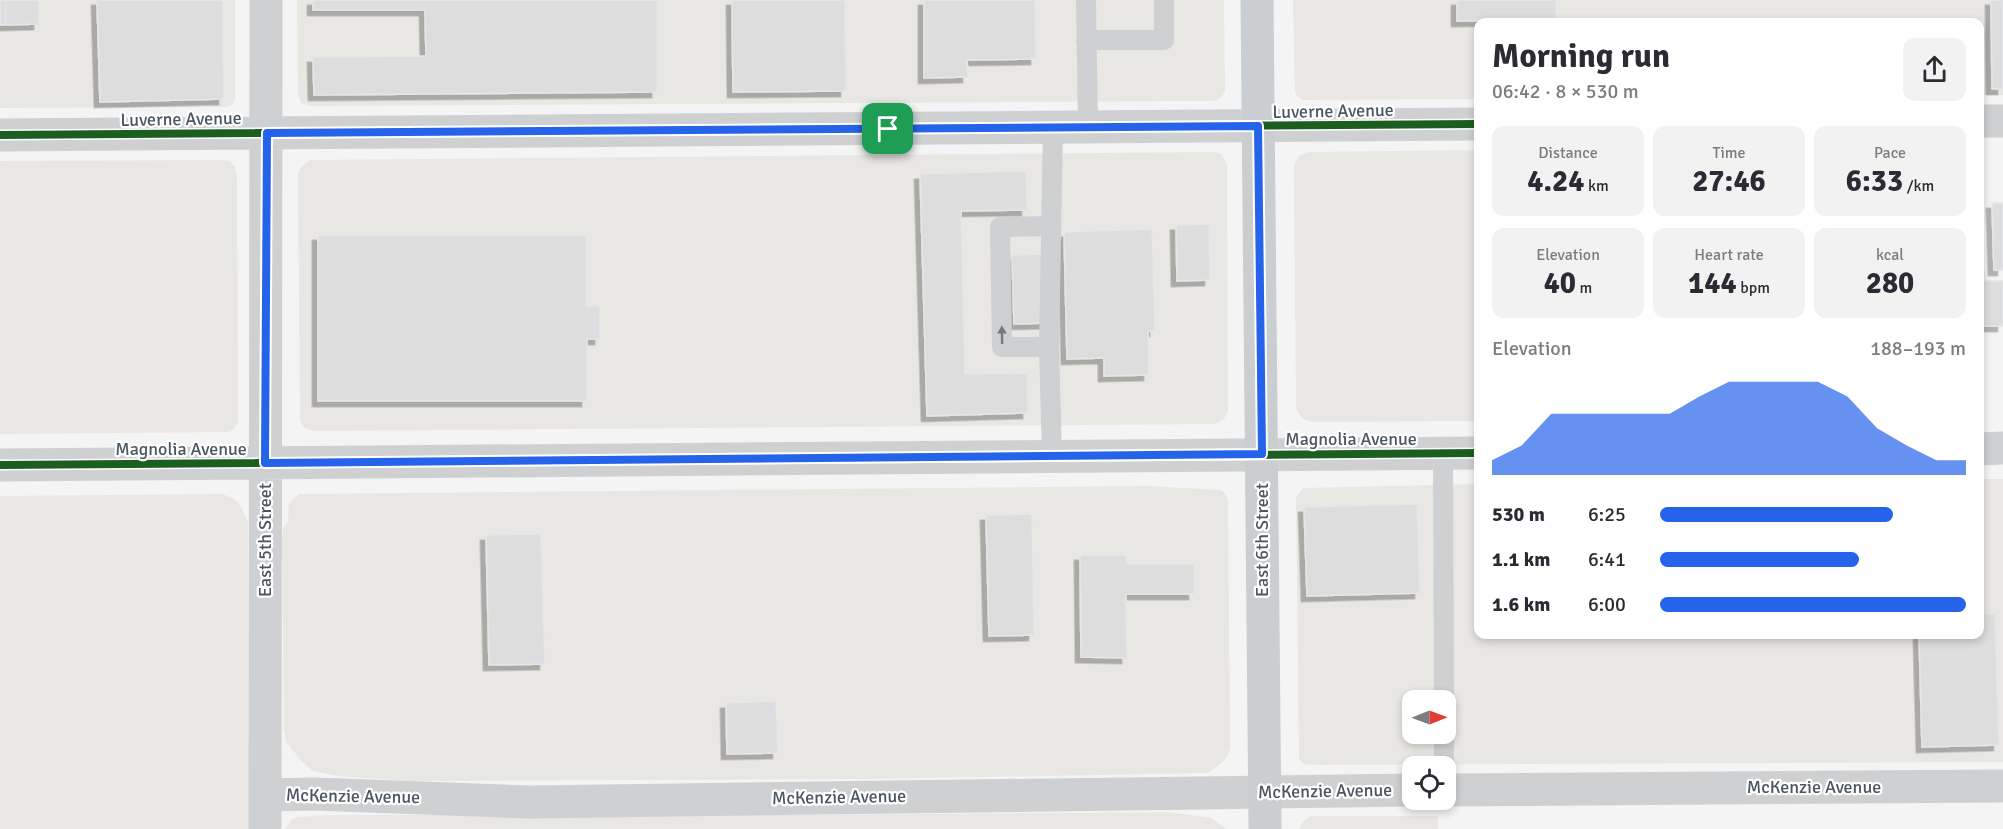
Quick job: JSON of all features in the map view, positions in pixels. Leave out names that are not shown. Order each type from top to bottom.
[{"type":"main road","name":"East 6th Street","points":[[1257,0],[1265,829]]},
{"type":"street","name":"East 5th Street","points":[[265,829],[266,0]]},
{"type":"street","points":[[1984,121],[2003,121]]},
{"type":"street","name":"Luverne Avenue","points":[[0,135],[1474,124]]},
{"type":"street","points":[[1984,448],[2003,448]]},
{"type":"street","name":"Magnolia Avenue","points":[[0,465],[1474,453]]},
{"type":"street","name":"McKenzie Avenue","points":[[1456,790],[2003,786]]},
{"type":"street","name":"McKenzie Avenue","points":[[265,795],[314,794],[531,802],[1402,790]]},
{"type":"lane","points":[[1086,0],[1088,128]]},
{"type":"lane","points":[[1086,40],[1164,40],[1164,0]]},
{"type":"lane","points":[[1052,457],[1049,347],[1053,128]]},
{"type":"lane","points":[[1049,347],[1002,347],[1000,227],[1050,226]]},
{"type":"lane","points":[[1443,453],[1444,690]]},
{"type":"shaded area","points":[[0,0],[235,0],[235,99],[232,105],[227,107],[0,108]]},
{"type":"shaded area","points":[[297,0],[1224,0],[1225,91],[1222,97],[1214,101],[310,106],[301,103],[298,95]]},
{"type":"shaded area","points":[[1293,0],[2003,0],[2003,95],[1984,95],[1984,18],[1474,18],[1474,99],[1303,100],[1295,92]]},
{"type":"shaded area","points":[[1474,150],[1474,421],[1312,422],[1303,419],[1297,411],[1294,167],[1300,155],[1309,152]]},
{"type":"shaded area","points":[[1216,152],[1222,155],[1227,165],[1228,411],[1224,419],[1214,424],[314,431],[303,427],[300,420],[298,174],[301,167],[310,160]]},
{"type":"shaded area","points":[[0,161],[229,161],[235,167],[237,179],[238,422],[234,429],[228,432],[0,434]]},
{"type":"shaded area","points":[[1984,479],[2003,479],[2003,762],[1456,764],[1456,756],[1402,756],[1402,765],[1304,764],[1299,759],[1296,497],[1303,488],[1474,484],[1474,639],[1984,639]]},
{"type":"shaded area","points":[[1147,486],[1221,490],[1228,499],[1230,748],[1222,763],[1208,773],[868,779],[411,781],[338,776],[313,771],[301,761],[286,741],[282,538],[283,529],[288,521],[289,503],[299,494]]},
{"type":"shaded area","points":[[222,494],[239,503],[248,522],[249,829],[0,829],[0,496]]},
{"type":"shaded area","points":[[1168,812],[1211,818],[1227,829],[285,829],[292,819],[298,817],[331,815]]},
{"type":"shaded area","points":[[1311,816],[1438,816],[1438,829],[1299,829]]},
{"type":"building","points":[[0,0],[6,0],[6,25],[0,25]]},
{"type":"building","points":[[6,0],[39,0],[39,24],[6,25]]},
{"type":"building","points":[[97,0],[223,0],[224,99],[100,102]]},
{"type":"building","points":[[313,0],[657,0],[657,92],[314,95],[313,57],[426,56],[425,10],[313,10]]},
{"type":"building","points":[[732,0],[845,0],[846,91],[733,92]]},
{"type":"building","points":[[924,0],[1035,0],[1036,59],[967,60],[968,77],[924,78]]},
{"type":"building","points":[[1457,0],[1556,0],[1556,18],[1474,18],[1474,21],[1457,21]]},
{"type":"building","points":[[1991,0],[2003,0],[2003,89],[1992,89]]},
{"type":"building","points":[[1026,171],[1027,210],[961,211],[965,374],[1027,373],[1028,413],[927,416],[920,174]]},
{"type":"building","points":[[1992,203],[2003,203],[2003,270],[1994,270]]},
{"type":"building","points":[[1209,224],[1210,280],[1177,281],[1176,225]]},
{"type":"building","points":[[1152,229],[1155,331],[1148,331],[1149,375],[1104,376],[1104,358],[1067,359],[1064,232]]},
{"type":"building","points":[[318,235],[586,235],[586,306],[600,306],[600,339],[587,339],[587,401],[318,401]]},
{"type":"building","points":[[1045,254],[1047,323],[1014,324],[1012,255]]},
{"type":"building","points":[[1984,271],[1985,281],[2003,281],[2003,326],[1984,326]]},
{"type":"building","points":[[1417,504],[1420,593],[1307,596],[1304,507]]},
{"type":"building","points":[[1032,514],[1034,635],[989,636],[986,515]]},
{"type":"building","points":[[541,534],[545,664],[489,665],[486,535]]},
{"type":"building","points":[[1080,555],[1126,555],[1127,564],[1194,564],[1194,594],[1126,594],[1127,658],[1081,657]]},
{"type":"building","points":[[1984,614],[1995,614],[1999,745],[1922,747],[1919,639],[1984,639]]},
{"type":"building","points":[[776,701],[778,753],[727,754],[726,703]]},
{"type":"cycle path","points":[[0,135],[1474,124]]},
{"type":"cycle path","points":[[0,465],[1474,453]]},
{"type":"route","points":[[1258,126],[1262,454],[265,463],[267,133],[888,129],[1258,126]]}]
